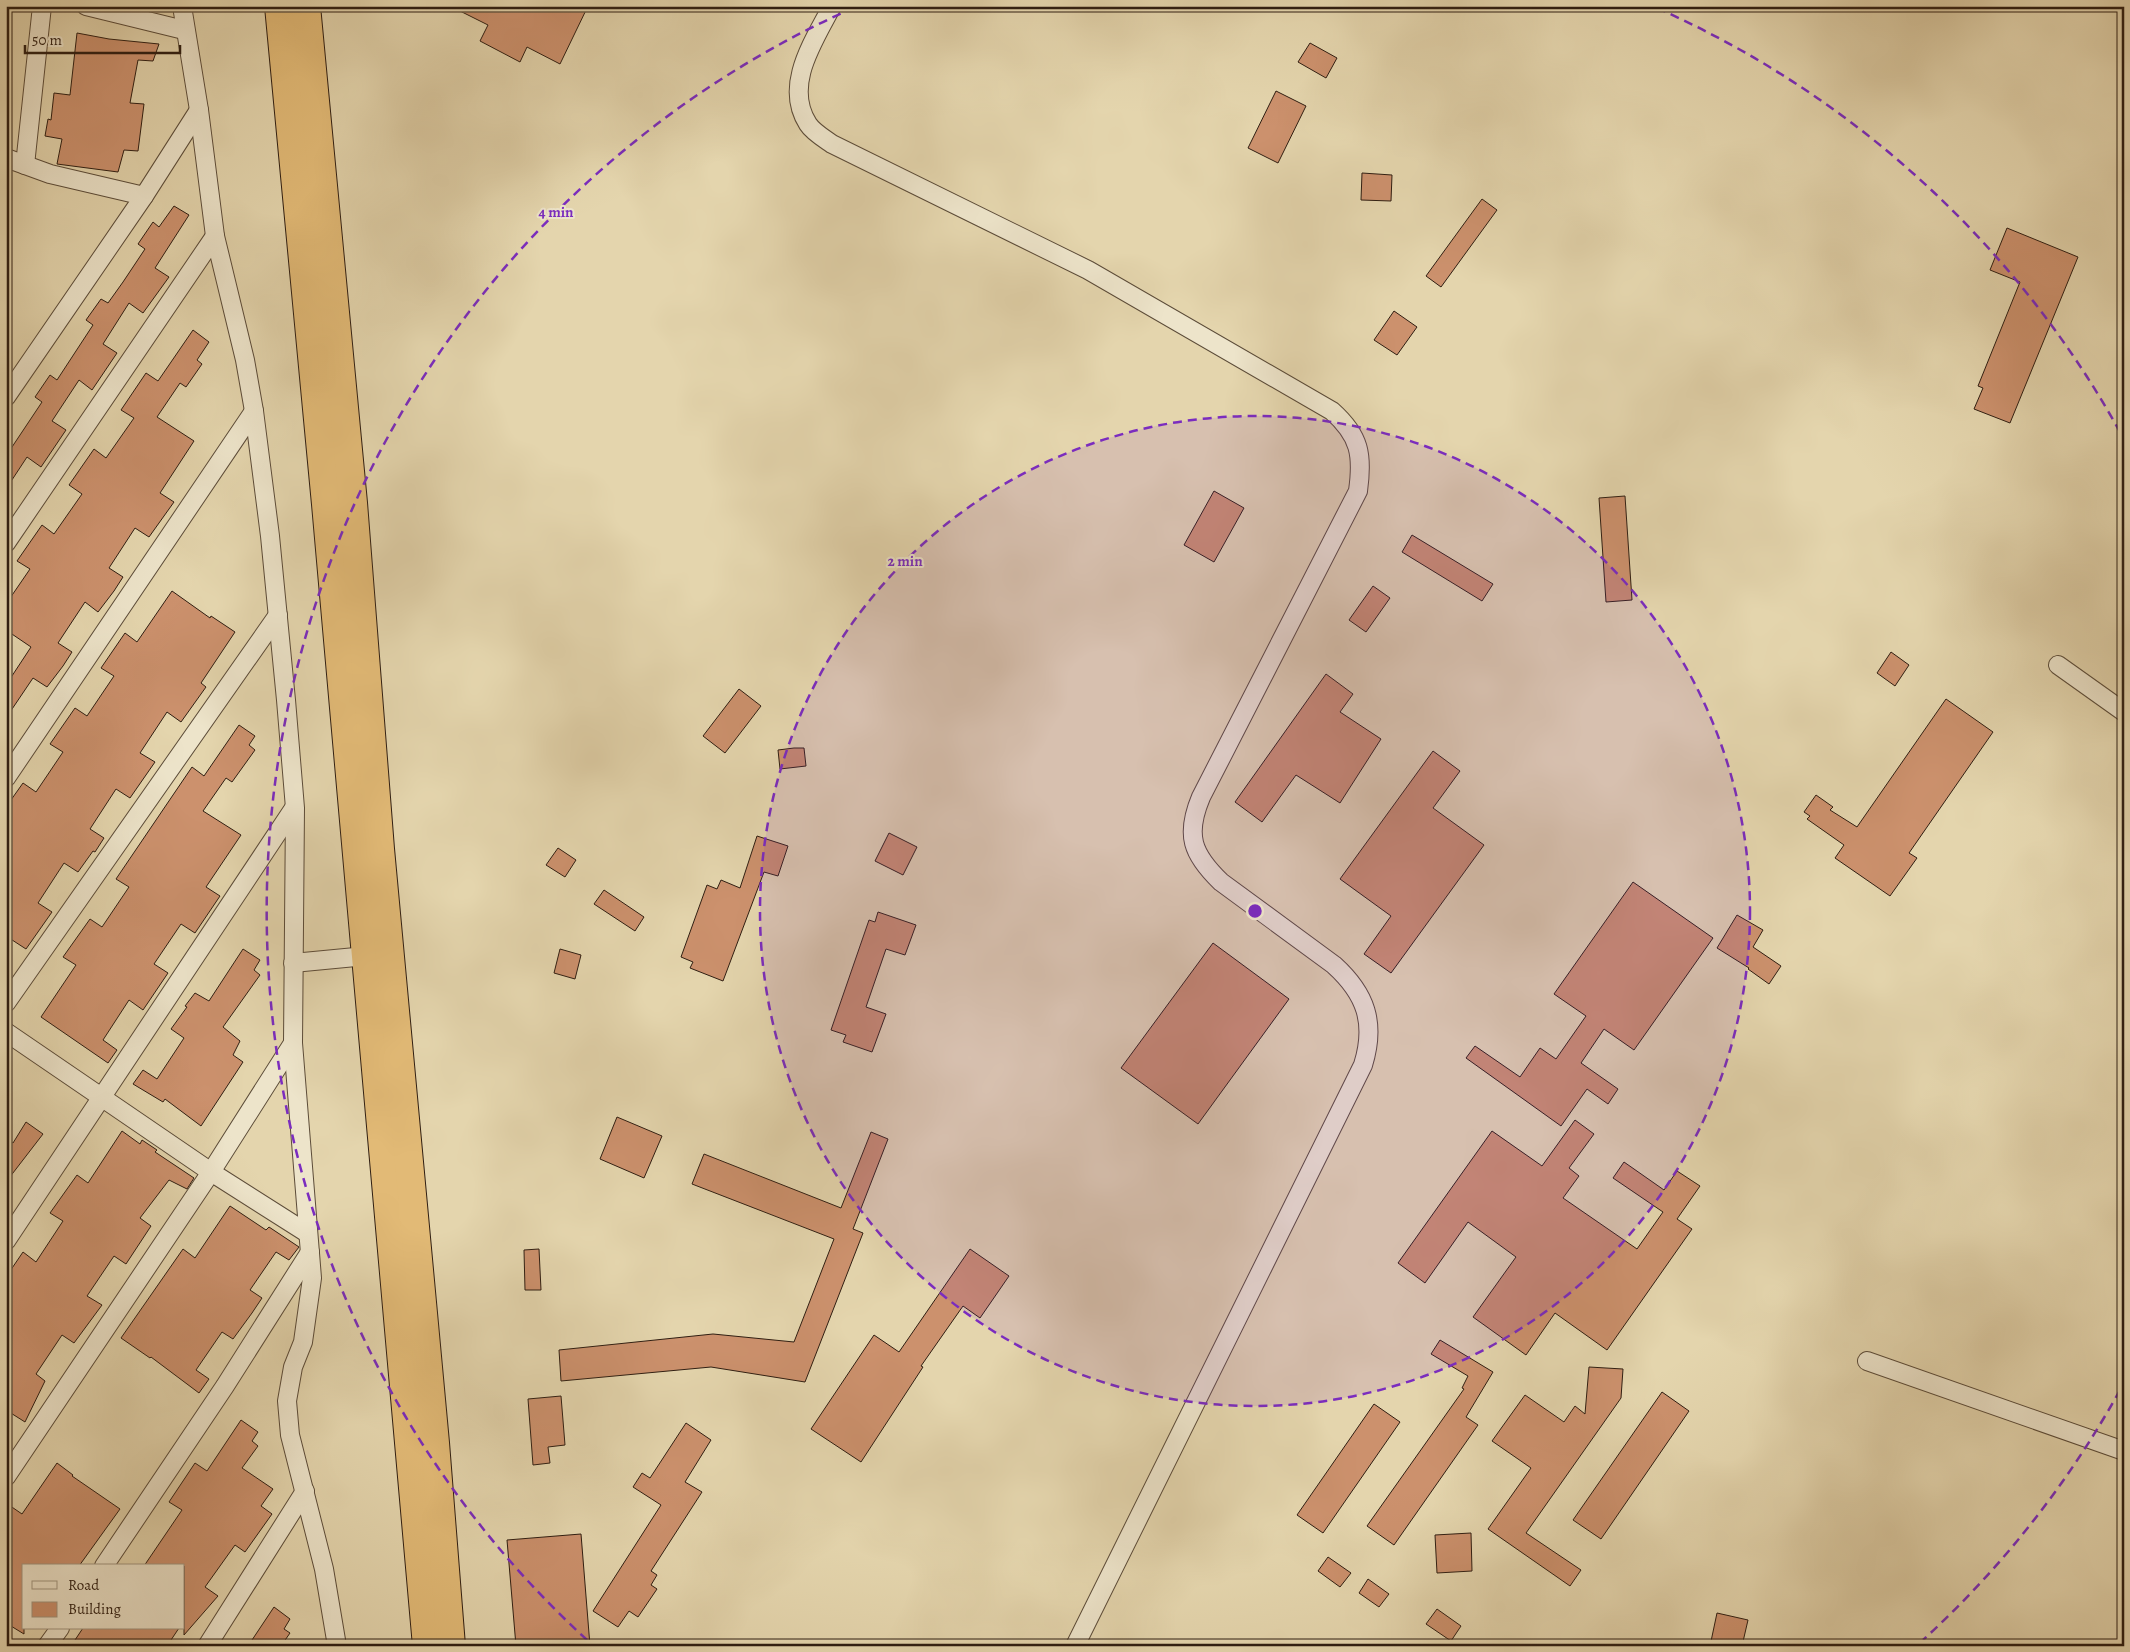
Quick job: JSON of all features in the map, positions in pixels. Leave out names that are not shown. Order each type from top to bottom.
[{"type":"highway","points":[[279,6],[427,1646]]},
{"type":"highway","points":[[306,6],[354,513],[380,849],[435,1443],[451,1646]]},
{"type":"street","points":[[25,165],[42,6]]},
{"type":"street","points":[[86,6],[184,30]]},
{"type":"street","points":[[182,6],[184,30],[199,110],[215,236],[245,360],[254,412],[278,615],[294,808],[293,1043],[312,1278],[309,1311],[303,1342],[293,1367],[287,1401],[290,1435],[324,1568],[337,1646]]},
{"type":"street","points":[[832,6],[801,66],[798,99],[808,125],[832,144],[1088,270],[1332,411],[1348,426],[1358,448],[1360,462],[1358,491],[1201,797],[1193,816],[1192,834],[1194,851],[1205,867],[1221,882],[1334,965],[1351,981],[1361,998],[1369,1021],[1369,1046],[1363,1065],[1269,1258],[1075,1646]]},
{"type":"street","points":[[6,397],[144,196],[199,110]]},
{"type":"street","points":[[6,158],[71,180],[144,196]]},
{"type":"street","points":[[6,544],[215,236]]},
{"type":"street","points":[[7,775],[254,412]]},
{"type":"street","points":[[6,1003],[278,615]]},
{"type":"street","points":[[2058,665],[2124,712]]},
{"type":"street","points":[[6,1241],[294,808]]},
{"type":"street","points":[[293,962],[366,956]]},
{"type":"street","points":[[6,1032],[211,1172],[307,1233]]},
{"type":"street","points":[[6,1477],[211,1172],[293,1043]]},
{"type":"street","points":[[105,1564],[225,1386],[310,1252]]},
{"type":"street","points":[[1867,1361],[2124,1451]]},
{"type":"street","points":[[207,1646],[305,1492]]},
{"type":"street","points":[[47,1646],[59,1630]]},
{"type":"building","points":[[450,6],[588,6],[560,64],[527,47],[520,62],[480,41],[488,25]]},
{"type":"building","points":[[77,33],[109,39],[159,44],[153,61],[138,60],[130,103],[144,104],[138,151],[124,150],[118,172],[57,164],[62,139],[45,136],[48,119],[51,120],[54,93],[70,95]]},
{"type":"building","points":[[1310,43],[1337,58],[1326,78],[1298,62]]},
{"type":"building","points":[[1276,91],[1306,106],[1278,163],[1248,148]]},
{"type":"building","points":[[1362,173],[1392,175],[1391,201],[1361,200]]},
{"type":"building","points":[[1482,199],[1497,210],[1441,287],[1426,276]]},
{"type":"building","points":[[174,206],[189,215],[155,268],[169,277],[143,313],[129,303],[103,344],[117,353],[92,390],[79,380],[52,421],[66,430],[41,467],[27,457],[6,489],[6,456],[42,402],[35,397],[50,375],[57,380],[93,325],[86,320],[101,299],[108,303],[145,249],[138,244],[153,222],[159,227]]},
{"type":"building","points":[[2007,228],[2078,257],[2010,423],[1974,409],[1983,388],[1978,386],[2020,282],[1990,270]]},
{"type":"building","points":[[1394,311],[1417,327],[1397,355],[1374,340]]},
{"type":"building","points":[[193,330],[209,342],[197,360],[202,364],[186,387],[180,383],[157,417],[194,441],[160,493],[174,502],[149,537],[135,528],[109,568],[123,577],[114,591],[98,612],[85,602],[58,643],[72,652],[63,666],[47,687],[33,678],[6,718],[6,685],[31,647],[6,630],[6,604],[30,569],[17,561],[42,525],[54,534],[82,494],[69,485],[94,449],[106,458],[134,418],[121,410],[146,373],[158,381]]},
{"type":"building","points":[[1214,491],[1244,508],[1214,562],[1184,545]]},
{"type":"building","points":[[1625,496],[1632,600],[1606,602],[1599,498]]},
{"type":"building","points":[[1412,535],[1493,584],[1482,601],[1402,552]]},
{"type":"building","points":[[1373,586],[1390,598],[1366,632],[1349,620]]},
{"type":"building","points":[[172,591],[210,618],[211,616],[235,632],[201,683],[206,687],[181,722],[167,712],[140,753],[155,762],[130,798],[116,789],[90,829],[104,838],[95,852],[93,851],[78,872],[64,863],[38,903],[52,912],[26,949],[6,936],[6,807],[23,783],[36,792],[63,752],[50,744],[75,708],[87,716],[114,676],[101,668],[125,633],[137,642]]},
{"type":"building","points":[[1891,652],[1909,665],[1895,686],[1877,673]]},
{"type":"building","points":[[1326,674],[1353,694],[1340,712],[1381,739],[1340,803],[1296,775],[1262,822],[1235,802]]},
{"type":"building","points":[[739,689],[761,706],[725,753],[703,736]]},
{"type":"building","points":[[1946,699],[1993,732],[1909,853],[1917,858],[1890,896],[1835,858],[1844,845],[1807,819],[1810,816],[1804,812],[1816,795],[1833,807],[1830,810],[1857,827]]},
{"type":"building","points":[[239,725],[255,736],[249,745],[255,750],[232,782],[226,778],[203,811],[241,835],[206,887],[220,896],[195,933],[181,924],[154,964],[168,973],[143,1010],[129,1000],[103,1040],[117,1050],[108,1063],[41,1017],[76,965],[63,957],[90,919],[102,927],[129,887],[116,879],[192,767],[204,776]]},
{"type":"building","points":[[804,748],[806,766],[780,769],[778,750]]},
{"type":"building","points":[[1433,751],[1460,771],[1433,808],[1484,845],[1391,973],[1364,954],[1391,916],[1340,879]]},
{"type":"building","points":[[889,833],[917,847],[903,875],[875,861]]},
{"type":"building","points":[[757,836],[788,846],[778,876],[764,872],[723,981],[690,968],[693,962],[681,957],[707,885],[717,889],[721,880],[740,888]]},
{"type":"building","points":[[558,848],[576,860],[565,877],[546,865]]},
{"type":"building","points":[[1633,882],[1713,938],[1634,1050],[1604,1029],[1581,1063],[1618,1089],[1608,1104],[1587,1089],[1561,1126],[1466,1058],[1475,1046],[1520,1077],[1540,1048],[1556,1059],[1586,1016],[1554,994]]},
{"type":"building","points":[[604,890],[644,917],[635,931],[594,904]]},
{"type":"building","points":[[878,912],[916,925],[905,955],[886,949],[866,1007],[886,1014],[872,1052],[843,1042],[846,1035],[831,1030],[869,920],[875,922]]},
{"type":"building","points":[[1737,915],[1763,930],[1753,947],[1781,966],[1769,984],[1749,968],[1717,948]]},
{"type":"building","points":[[1213,943],[1289,999],[1198,1124],[1121,1068]]},
{"type":"building","points":[[243,949],[260,960],[254,970],[260,975],[223,1027],[240,1041],[233,1055],[243,1062],[201,1126],[165,1099],[163,1102],[133,1084],[143,1070],[157,1079],[184,1038],[171,1029],[187,1007],[185,1006],[195,993],[209,1001]]},
{"type":"building","points":[[560,949],[581,955],[575,979],[554,973]]},
{"type":"building","points":[[617,1117],[662,1136],[644,1178],[600,1159]]},
{"type":"building","points":[[1575,1120],[1594,1134],[1569,1168],[1579,1176],[1563,1198],[1637,1249],[1663,1212],[1613,1178],[1624,1162],[1664,1190],[1677,1171],[1700,1186],[1677,1219],[1692,1229],[1607,1350],[1555,1313],[1526,1355],[1473,1317],[1516,1257],[1468,1222],[1425,1283],[1398,1263],[1492,1131],[1542,1166]]},
{"type":"building","points":[[26,1122],[43,1134],[6,1182],[6,1139],[13,1143]]},
{"type":"building","points":[[122,1131],[140,1144],[142,1140],[157,1150],[155,1152],[194,1178],[187,1189],[169,1180],[140,1218],[151,1226],[126,1264],[114,1256],[87,1296],[102,1305],[74,1343],[62,1335],[36,1374],[45,1381],[25,1422],[6,1410],[6,1277],[23,1252],[36,1262],[63,1221],[50,1213],[77,1175],[88,1183]]},
{"type":"building","points":[[871,1132],[888,1139],[853,1229],[863,1233],[805,1382],[711,1367],[561,1381],[559,1350],[713,1334],[794,1342],[834,1239],[692,1184],[704,1154],[841,1208]]},
{"type":"building","points":[[230,1206],[266,1230],[269,1227],[299,1247],[289,1260],[276,1252],[250,1290],[262,1298],[252,1313],[233,1339],[222,1332],[196,1370],[209,1379],[199,1393],[151,1357],[121,1338],[183,1249],[195,1258]]},
{"type":"building","points":[[539,1249],[541,1290],[525,1290],[524,1250]]},
{"type":"building","points":[[970,1249],[1009,1276],[980,1318],[963,1306],[921,1366],[923,1367],[861,1462],[811,1429],[874,1335],[899,1352]]},
{"type":"building","points":[[1440,1340],[1493,1372],[1466,1417],[1478,1425],[1394,1545],[1367,1526],[1464,1389],[1462,1388],[1468,1376],[1431,1354]]},
{"type":"building","points":[[1589,1367],[1623,1369],[1621,1398],[1526,1533],[1581,1570],[1570,1586],[1488,1529],[1531,1468],[1492,1441],[1525,1395],[1564,1422],[1575,1406],[1585,1414]]},
{"type":"building","points":[[1662,1392],[1689,1411],[1601,1539],[1573,1520]]},
{"type":"building","points":[[561,1396],[565,1445],[548,1447],[550,1463],[533,1465],[528,1399]]},
{"type":"building","points":[[1374,1404],[1400,1422],[1323,1533],[1297,1515]]},
{"type":"building","points":[[241,1420],[258,1432],[252,1441],[258,1446],[242,1468],[273,1489],[261,1506],[272,1514],[245,1552],[235,1545],[205,1587],[218,1596],[184,1635],[185,1564],[145,1564],[182,1510],[169,1502],[195,1463],[207,1471]]},
{"type":"building","points":[[686,1423],[711,1440],[685,1482],[702,1492],[651,1571],[657,1575],[651,1585],[657,1589],[638,1617],[629,1611],[618,1627],[593,1611],[661,1505],[633,1487],[642,1473],[650,1478]]},
{"type":"building","points":[[57,1463],[72,1476],[120,1509],[80,1564],[22,1564],[22,1630],[24,1630],[24,1634],[6,1623],[6,1503],[22,1514]]},
{"type":"building","points":[[1471,1533],[1472,1571],[1437,1573],[1435,1535]]},
{"type":"building","points":[[581,1534],[590,1646],[516,1646],[507,1540]]},
{"type":"building","points":[[1328,1557],[1351,1573],[1340,1587],[1318,1571]]},
{"type":"building","points":[[1368,1579],[1389,1594],[1379,1607],[1359,1593]]},
{"type":"building","points":[[274,1607],[290,1619],[284,1629],[290,1633],[281,1646],[248,1646]]},
{"type":"building","points":[[1437,1609],[1461,1626],[1451,1641],[1426,1624]]},
{"type":"building","points":[[1717,1613],[1748,1620],[1742,1646],[1710,1646]]},
{"type":"building","points":[[82,1630],[178,1630],[167,1646],[71,1646]]}]
